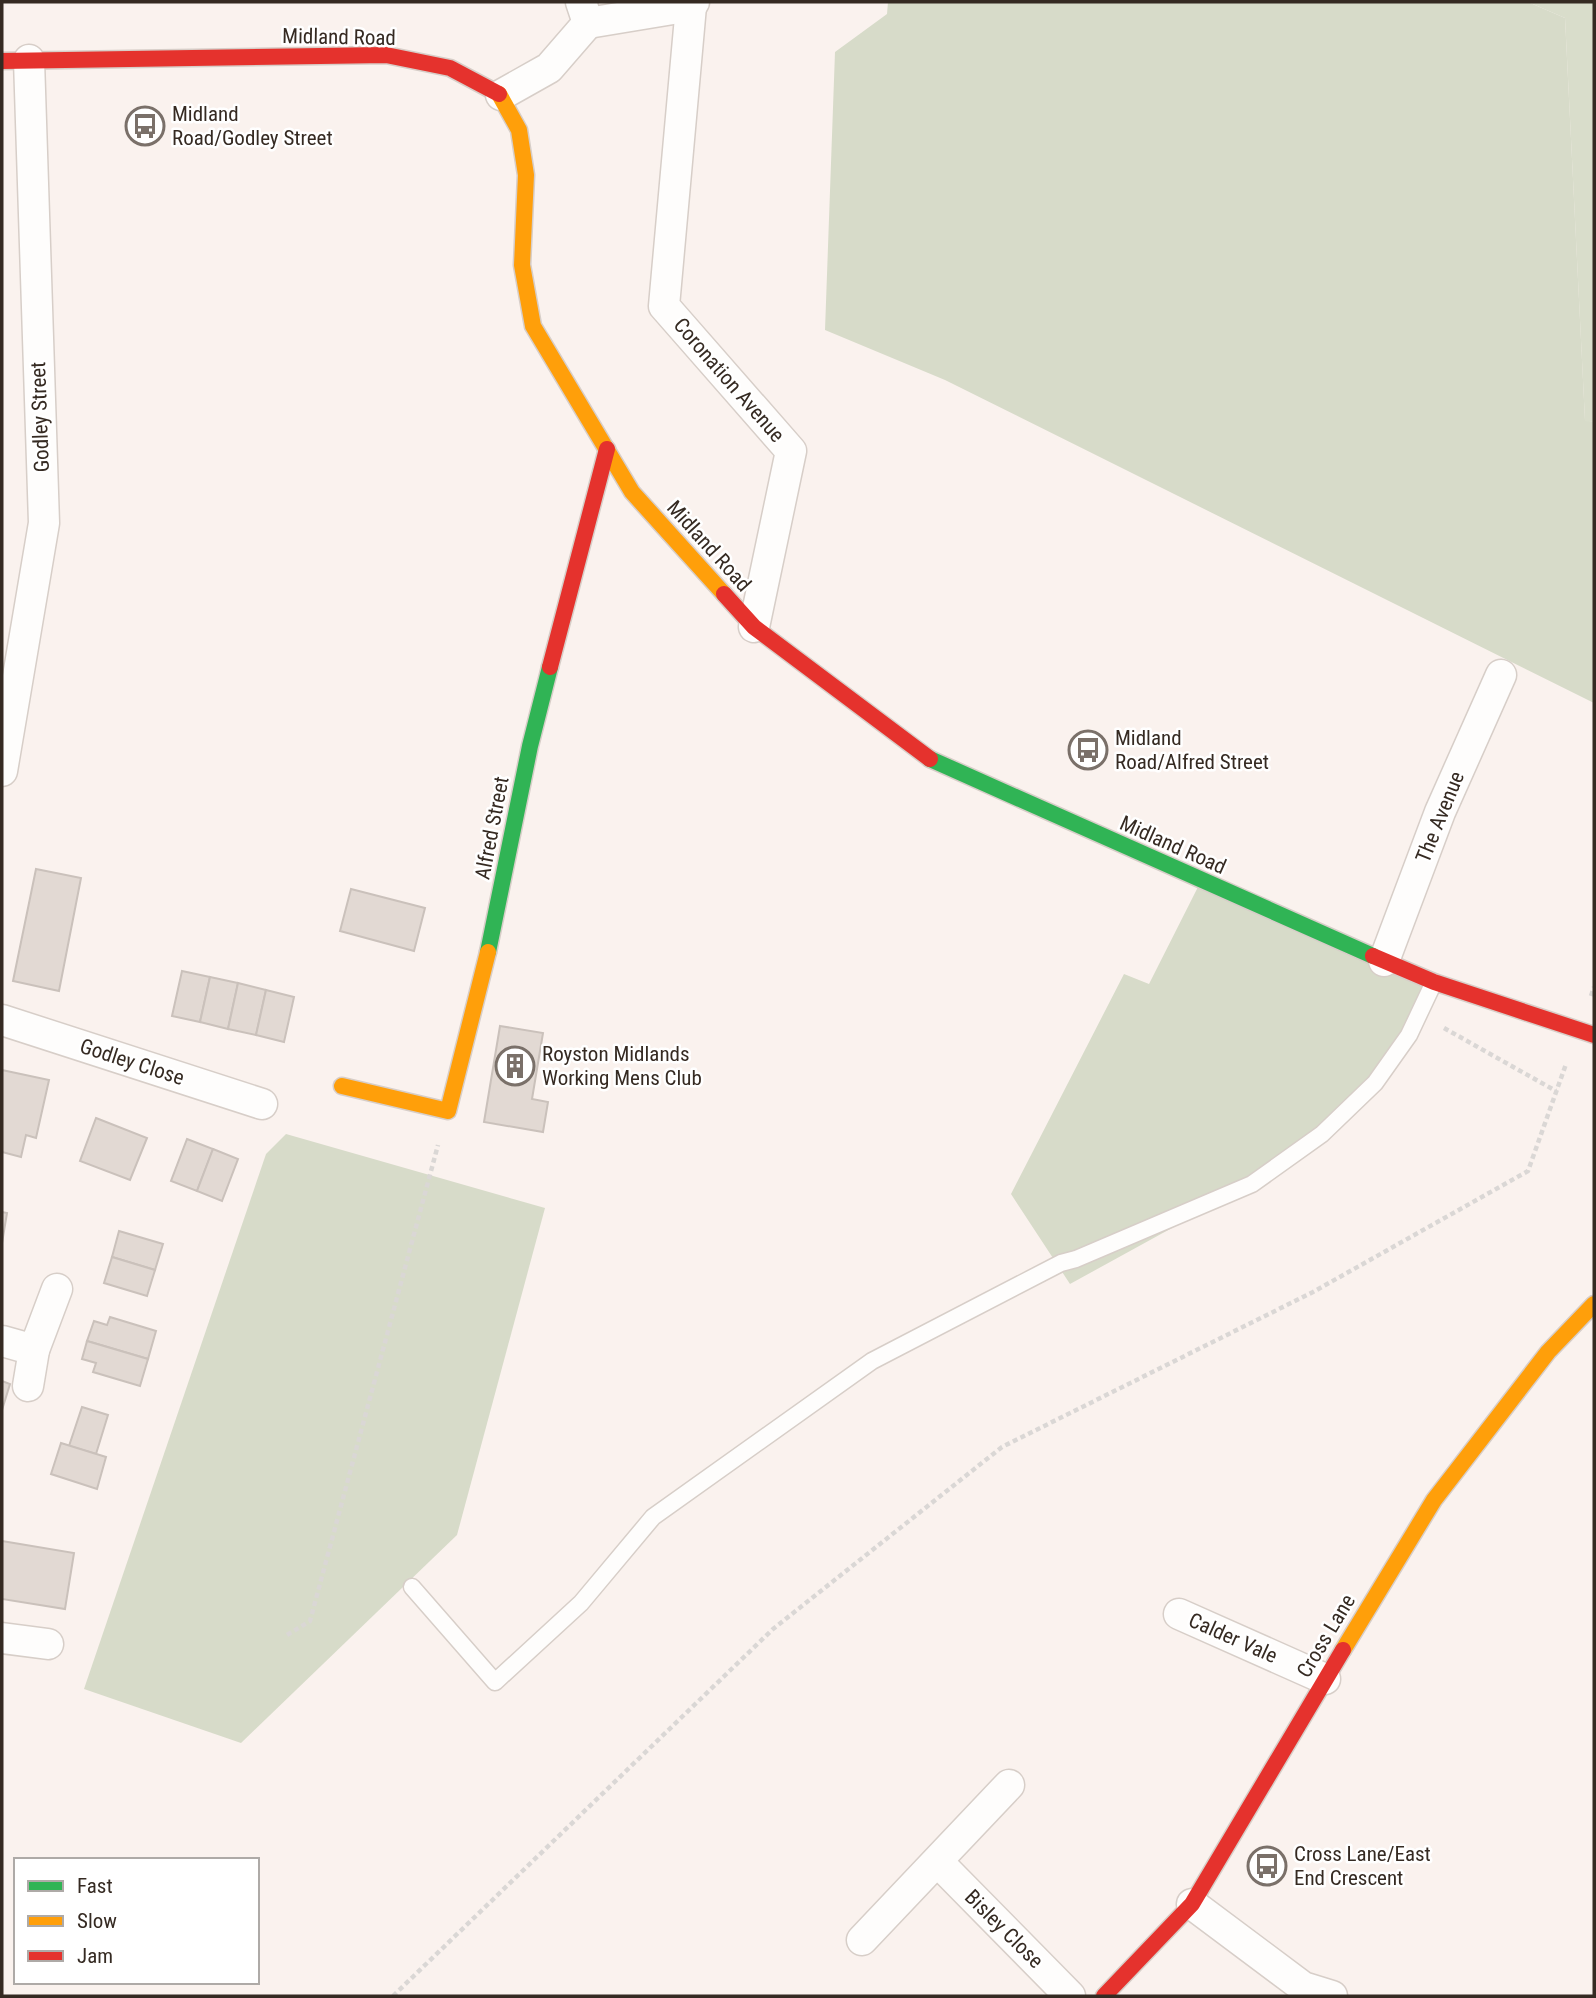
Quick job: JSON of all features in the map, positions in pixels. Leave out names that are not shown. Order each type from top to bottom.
[{"type":"main road","name":"Midland Road","points":[[15,61],[386,55],[450,68],[501,95],[519,130],[526,175],[522,265],[533,326],[632,492],[754,627],[935,763],[1434,982],[1594,1035]]},
{"type":"main road","name":"Alfred Street","points":[[448,1111],[482,983],[530,746],[607,449]]},
{"type":"main road","points":[[342,1086],[448,1111]]},
{"type":"main road","name":"Cross Lane","points":[[1104,1996],[1192,1904],[1434,1500],[1548,1352],[1594,1304]]},
{"type":"street","points":[[501,95],[550,68],[585,12],[693,4]]},
{"type":"street","name":"Coronation Avenue","points":[[693,4],[664,306],[792,451],[754,627]]},
{"type":"street","name":"Godley Street","points":[[2,771],[44,523],[15,61]]},
{"type":"street","name":"The Avenue","points":[[1384,961],[1440,812],[1501,675]]},
{"type":"street","name":"Godley Close","points":[[2,1020],[262,1104]]},
{"type":"street","points":[[27,1386],[34,1350],[57,1289]]},
{"type":"street","points":[[2,1341],[34,1350]]},
{"type":"street","name":"Calder Vale","points":[[1179,1614],[1325,1679]]},
{"type":"street","points":[[2,1638],[48,1644]]},
{"type":"street","points":[[862,1940],[1009,1785]]},
{"type":"street","name":"Bisley Close","points":[[938,1862],[1070,1996]]},
{"type":"street","points":[[1192,1904],[1303,1987],[1332,1996]]},
{"type":"lane","points":[[412,1587],[495,1682],[581,1603],[653,1517],[872,1361],[1061,1263],[1252,1184],[1322,1134],[1375,1083],[1409,1035],[1434,982]]},
{"type":"path","points":[[1419,1014],[1556,1091]]},
{"type":"path","points":[[393,1996],[773,1629],[1002,1447],[1312,1292],[1528,1171],[1577,1031]]},
{"type":"path","points":[[286,1635],[310,1621],[448,1111]]},
{"type":"green space","points":[[888,2],[1528,2],[1565,18],[1585,420],[1594,422],[1594,703],[945,380],[825,330],[835,52],[887,14]]},
{"type":"green space","points":[[1528,2],[1594,2],[1594,422],[1585,421],[1565,18]]},
{"type":"green space","points":[[1201,881],[1434,982],[1375,1083],[1252,1184],[1070,1284],[1011,1194],[1124,974],[1149,984]]},
{"type":"green space","points":[[286,1134],[545,1208],[457,1535],[241,1743],[84,1689],[266,1154]]},
{"type":"building","points":[[36,869],[81,878],[59,991],[13,981]]},
{"type":"building","points":[[351,889],[425,908],[414,951],[340,931]]},
{"type":"building","points":[[182,971],[210,977],[200,1022],[172,1016]]},
{"type":"building","points":[[210,977],[238,983],[228,1029],[200,1022]]},
{"type":"building","points":[[238,983],[266,990],[256,1035],[228,1029]]},
{"type":"building","points":[[266,990],[294,997],[284,1042],[256,1035]]},
{"type":"building","name":"Royston Midlands Working Mens Club","points":[[500,1026],[543,1033],[532,1099],[548,1102],[543,1132],[484,1122]]},
{"type":"building","points":[[2,1070],[49,1080],[36,1138],[26,1135],[21,1157],[2,1152]]},
{"type":"building","points":[[96,1118],[147,1138],[130,1180],[80,1161]]},
{"type":"building","points":[[187,1139],[213,1149],[197,1191],[171,1181]]},
{"type":"building","points":[[213,1149],[238,1159],[222,1201],[197,1191]]},
{"type":"building","points":[[2,1212],[7,1213],[2,1243]]},
{"type":"building","points":[[119,1231],[163,1244],[155,1270],[112,1257]]},
{"type":"building","points":[[112,1257],[155,1270],[147,1296],[104,1283]]},
{"type":"building","points":[[110,1317],[156,1331],[148,1359],[87,1341],[94,1321],[107,1325]]},
{"type":"building","points":[[87,1341],[148,1359],[140,1386],[93,1372],[96,1363],[82,1359]]},
{"type":"building","points":[[2,1381],[10,1384],[2,1410]]},
{"type":"building","points":[[82,1407],[108,1415],[96,1454],[69,1446]]},
{"type":"building","points":[[61,1443],[106,1457],[97,1489],[51,1474]]},
{"type":"building","points":[[2,1541],[74,1553],[65,1609],[2,1599]]},
{"type":"traffic: fast","points":[[488,952],[530,746],[550,667]]},
{"type":"traffic: fast","points":[[930,759],[1373,956]]},
{"type":"traffic: slow","points":[[499,94],[519,130],[526,175],[522,265],[533,326],[632,492],[724,594]]},
{"type":"traffic: slow","points":[[342,1086],[448,1111],[488,952]]},
{"type":"traffic: slow","points":[[1343,1650],[1434,1500],[1548,1352],[1594,1304]]},
{"type":"traffic: jam","points":[[2,61],[386,55],[450,68],[499,94]]},
{"type":"traffic: jam","points":[[550,667],[607,449]]},
{"type":"traffic: jam","points":[[724,594],[754,627],[930,759]]},
{"type":"traffic: jam","points":[[1373,956],[1434,982],[1594,1035]]},
{"type":"traffic: jam","points":[[1104,1996],[1192,1904],[1343,1650]]},
{"type":"place","name":"Midland Road/Godley Street","points":[[145,126]]},
{"type":"place","name":"Midland Road/Alfred Street","points":[[1088,750]]},
{"type":"place","name":"Royston Midlands Working Mens Club","points":[[515,1066]]},
{"type":"place","name":"Cross Lane/East End Crescent","points":[[1267,1866]]}]
